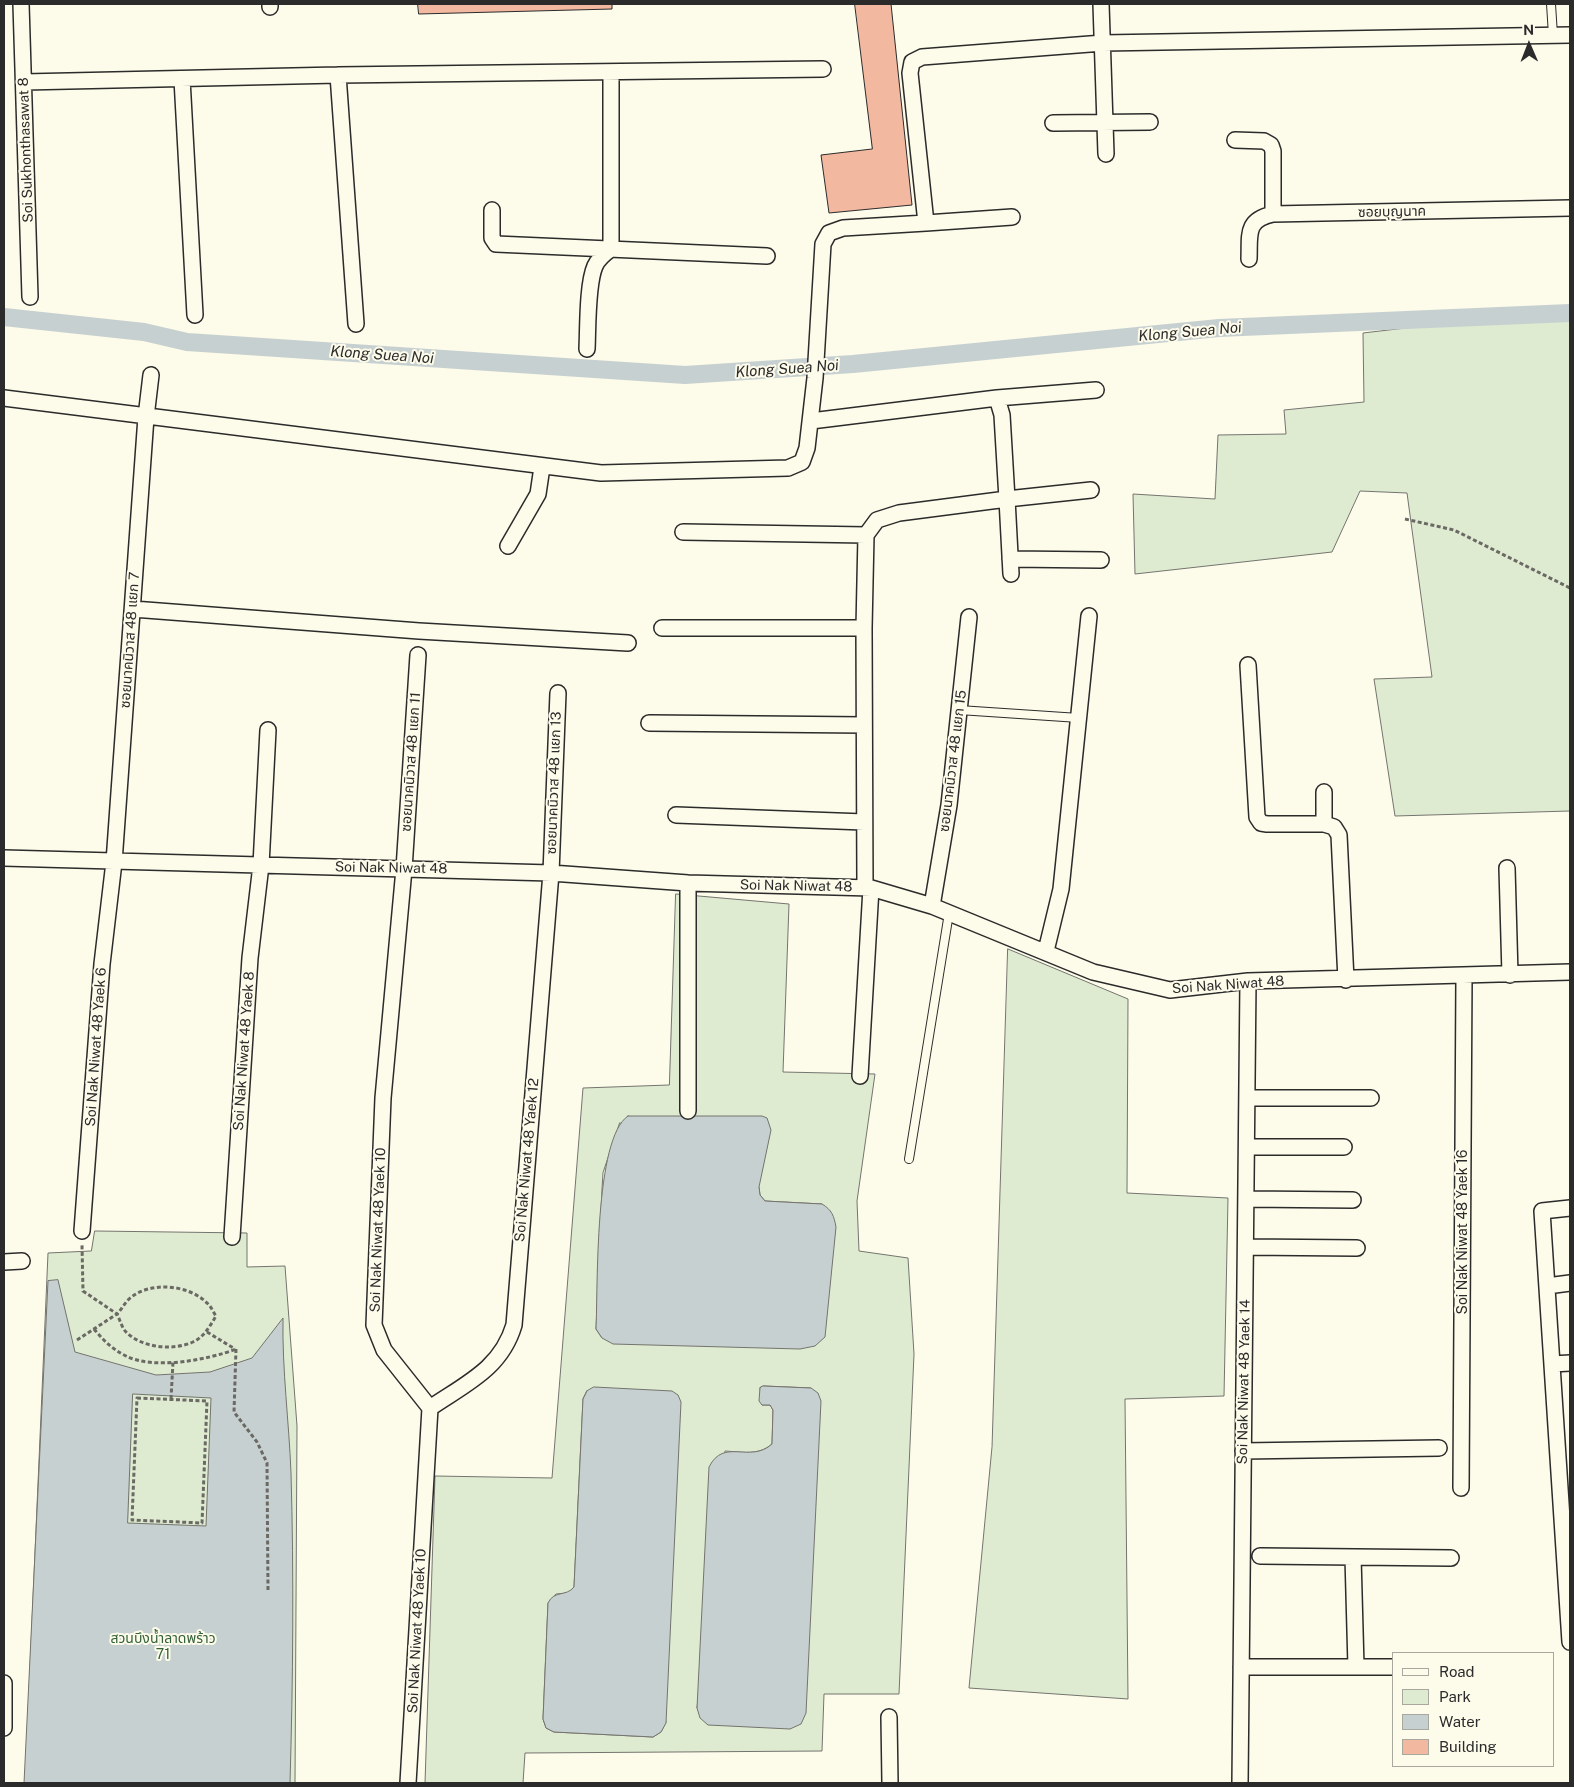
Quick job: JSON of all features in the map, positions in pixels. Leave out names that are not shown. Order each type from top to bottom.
[{"type":"street","name":"Soi Sukhonthasawat 8","points":[[22,4],[30,297]]},
{"type":"street","points":[[1102,4],[1106,154]]},
{"type":"street","points":[[926,223],[910,73],[912,62],[922,57],[1103,43],[1570,35]]},
{"type":"street","points":[[24,82],[338,75],[823,69]]},
{"type":"street","points":[[610,72],[611,249]]},
{"type":"street","points":[[338,75],[356,324]]},
{"type":"street","points":[[182,79],[195,314]]},
{"type":"street","points":[[1053,123],[1150,122]]},
{"type":"street","points":[[1235,140],[1264,141],[1271,145],[1273,152],[1273,214]]},
{"type":"street","name":"ซอยบุญนาค","points":[[1249,259],[1250,227],[1259,217],[1273,214],[1570,208]]},
{"type":"street","points":[[492,210],[492,238],[496,244],[767,256]]},
{"type":"street","points":[[4,398],[146,418],[601,473],[788,468],[802,462],[808,448],[815,378],[823,244],[829,233],[843,228],[1012,217]]},
{"type":"street","points":[[587,349],[594,267],[600,257],[611,249]]},
{"type":"street","name":"ซอยนาคนิวาส 48 แยก 7","points":[[114,862],[146,418],[152,375]]},
{"type":"street","points":[[811,421],[998,398],[1096,390]]},
{"type":"street","points":[[998,398],[1002,415],[1010,567],[1101,560]]},
{"type":"street","points":[[508,546],[538,494],[542,467]]},
{"type":"street","points":[[860,1076],[868,888],[864,822],[866,535],[877,520],[899,513],[1091,490]]},
{"type":"street","points":[[683,532],[866,535]]},
{"type":"street","points":[[133,608],[419,631],[628,643]]},
{"type":"street","points":[[1046,951],[1062,889],[1089,616]]},
{"type":"street","name":"ซอยนาคนิวาส 48 แยก 15","points":[[932,906],[949,805],[969,617]]},
{"type":"street","points":[[662,628],[864,628]]},
{"type":"street","name":"ซอยนาคนิวาส 48 แยก 11","points":[[404,869],[418,655]]},
{"type":"street","points":[[1248,665],[1257,817],[1262,823],[1267,824],[1324,824],[1334,827],[1339,835],[1346,980]]},
{"type":"street","name":"ซอยนาคนิวาส 48 แยก 13","points":[[550,873],[558,693]]},
{"type":"street","points":[[649,723],[864,725]]},
{"type":"street","name":"Soi Nak Niwat 48 Yaek 8","points":[[232,1237],[250,958],[261,865],[268,730]]},
{"type":"street","points":[[1324,792],[1324,824]]},
{"type":"street","points":[[676,815],[864,822]]},
{"type":"street","name":"Soi Nak Niwat 48","points":[[4,858],[550,873],[688,883],[868,888],[932,906],[1046,951],[1093,972],[1170,990],[1248,982],[1570,972]]},
{"type":"street","name":"Soi Nak Niwat 48 Yaek 6","points":[[82,1232],[102,964],[114,862]]},
{"type":"street","points":[[1508,868],[1510,975]]},
{"type":"street","name":"Soi Nak Niwat 48 Yaek 10","points":[[404,869],[383,1098],[374,1325],[384,1350],[430,1408],[408,1783]]},
{"type":"street","name":"Soi Nak Niwat 48 Yaek 12","points":[[430,1408],[495,1362],[509,1342],[514,1325],[550,873]]},
{"type":"street","points":[[688,883],[688,1111]]},
{"type":"street","name":"Soi Nak Niwat 48 Yaek 16","points":[[1461,1488],[1464,976]]},
{"type":"street","name":"Soi Nak Niwat 48 Yaek 14","points":[[1240,1783],[1248,1147],[1248,982]]},
{"type":"street","points":[[1248,1098],[1371,1098]]},
{"type":"street","points":[[1248,1147],[1344,1147]]},
{"type":"street","points":[[1246,1199],[1353,1200]]},
{"type":"street","points":[[1570,1208],[1542,1211],[1552,1364],[1564,1438],[1570,1642]]},
{"type":"street","points":[[1246,1247],[1357,1248]]},
{"type":"street","points":[[4,1262],[22,1261]]},
{"type":"street","points":[[1547,1286],[1570,1283]]},
{"type":"street","points":[[1552,1364],[1570,1363]]},
{"type":"street","points":[[1243,1451],[1439,1448]]},
{"type":"street","points":[[1260,1556],[1451,1558]]},
{"type":"street","points":[[1353,1557],[1356,1667]]},
{"type":"street","points":[[1241,1667],[1392,1667]]},
{"type":"street","points":[[4,1683],[4,1728]]},
{"type":"street","points":[[889,1717],[890,1783]]},
{"type":"lane","points":[[1551,4],[1553,35]]},
{"type":"lane","points":[[959,710],[1080,718]]},
{"type":"lane","points":[[908,1159],[949,913]]},
{"type":"path","points":[[1405,518],[1454,530],[1570,588]]},
{"type":"path","points":[[77,1340],[117,1314],[130,1299],[148,1289],[173,1287],[192,1293],[208,1303],[216,1316],[207,1332],[193,1342],[169,1347],[144,1343],[126,1332],[117,1314],[83,1291],[82,1232]]},
{"type":"path","points":[[94,1328],[107,1344],[128,1357],[173,1362],[218,1356],[236,1349]]},
{"type":"path","points":[[207,1332],[236,1349]]},
{"type":"path","points":[[236,1349],[234,1412],[257,1442],[268,1463],[268,1590]]},
{"type":"path","points":[[171,1398],[173,1362]]},
{"type":"path","points":[[137,1398],[171,1398],[206,1401],[202,1523],[132,1520],[137,1398]]},
{"type":"green space","points":[[1570,320],[1570,811],[1395,816],[1374,679],[1432,677],[1407,493],[1360,491],[1332,552],[1135,574],[1133,494],[1215,499],[1218,435],[1286,434],[1284,410],[1364,402],[1363,333],[1448,323]]},
{"type":"green space","points":[[676,894],[789,904],[783,1072],[875,1074],[857,1201],[859,1251],[908,1258],[914,1354],[899,1694],[824,1694],[822,1751],[525,1753],[523,1783],[425,1783],[435,1476],[552,1478],[583,1088],[669,1085]],"holes":[[[620,1123],[759,1187],[760,1195],[765,1201],[822,1204],[602,1338],[596,1329],[603,1173]],[[764,1386],[811,1388],[697,1708],[725,1451],[755,1452],[772,1444],[773,1410],[770,1405],[762,1405],[760,1388]],[[587,1391],[666,1722],[661,1732],[653,1737],[554,1732],[546,1728],[543,1719],[548,1603],[556,1594],[568,1593],[574,1587],[583,1399]]]},
{"type":"green space","points":[[1008,949],[1128,999],[1127,1193],[1228,1198],[1224,1396],[1125,1399],[1128,1699],[969,1688],[992,1447]]},
{"type":"green space","name":"สวนบึงน้ำลาดพร้าว 71","points":[[95,1231],[247,1233],[247,1267],[285,1266],[297,1426],[295,1783],[25,1783],[48,1253],[91,1251]]},
{"type":"water","points":[[628,1116],[762,1116],[767,1118],[771,1130],[759,1187],[760,1195],[765,1201],[822,1204],[830,1211],[836,1227],[825,1337],[815,1346],[800,1349],[613,1344],[602,1338],[596,1329],[598,1249],[603,1182],[609,1153],[617,1130]]},
{"type":"water","name":"สวนบึงน้ำลาดพร้าว 71","points":[[58,1280],[75,1352],[156,1375],[210,1372],[252,1358],[283,1318],[293,1550],[290,1783],[24,1783],[48,1281]],"holes":[[[133,1394],[211,1398],[206,1526],[128,1523]]]},
{"type":"water","points":[[763,1386],[811,1388],[818,1393],[821,1401],[806,1713],[801,1724],[790,1729],[708,1725],[700,1718],[697,1708],[709,1467],[715,1458],[722,1454],[730,1452],[755,1452],[764,1450],[772,1444],[773,1410],[770,1405],[762,1405],[759,1401],[760,1388]]},
{"type":"water","points":[[594,1387],[672,1391],[678,1395],[681,1402],[666,1723],[661,1732],[653,1737],[554,1732],[546,1728],[543,1719],[548,1603],[553,1596],[567,1592],[574,1587],[583,1399],[587,1391]]},
{"type":"building","points":[[418,4],[612,4],[612,9],[419,14]]},
{"type":"building","points":[[855,4],[891,4],[912,205],[829,213],[821,155],[872,149]]},
{"type":"waterway","name":"Klong Suea Noi","points":[[4,317],[144,332],[187,342],[685,375],[853,364],[1219,328],[1570,313]]}]
